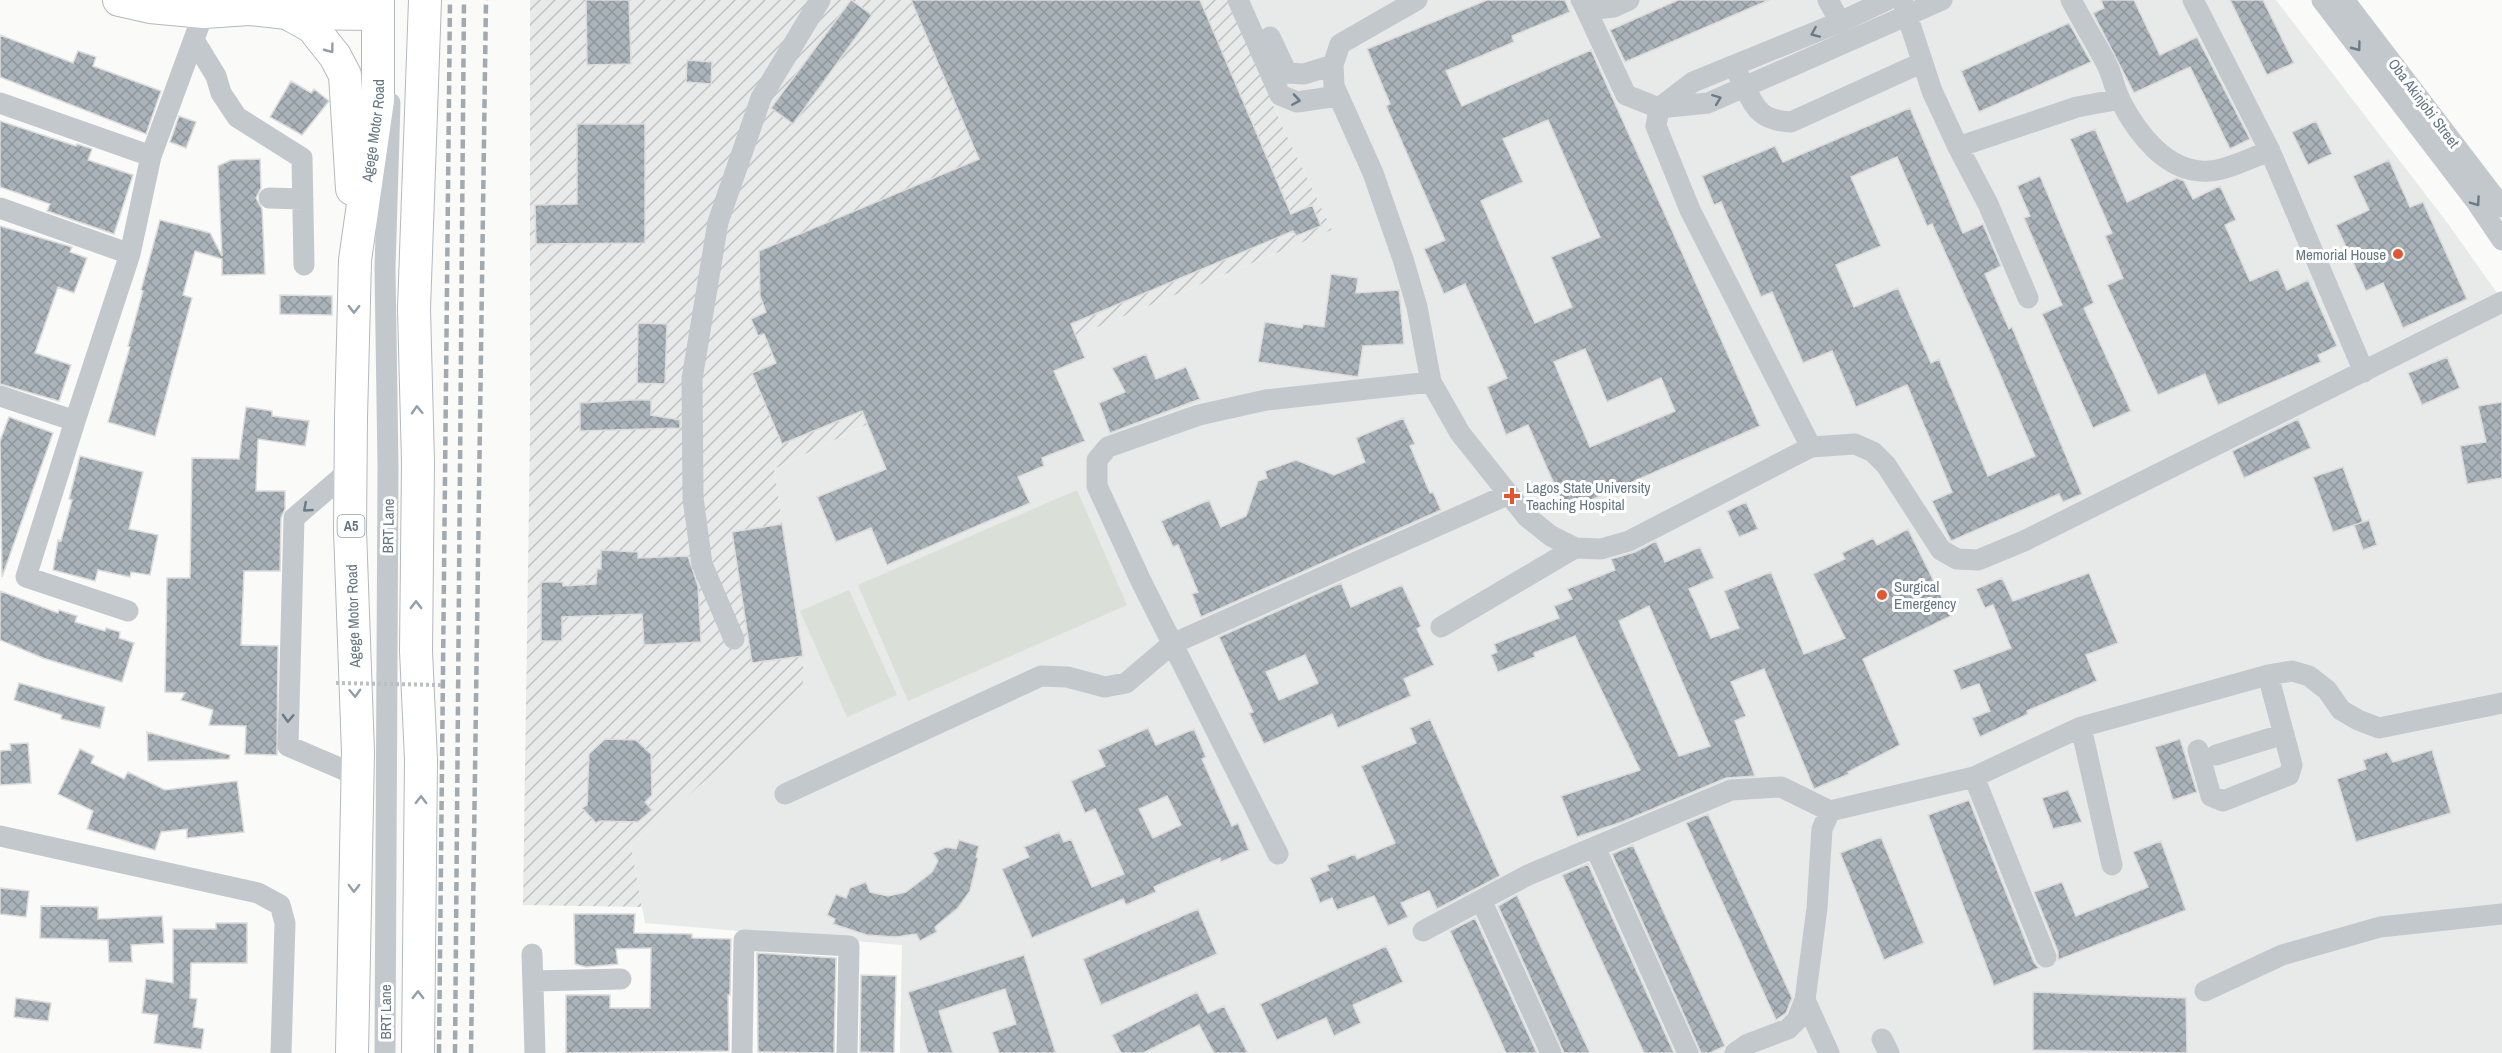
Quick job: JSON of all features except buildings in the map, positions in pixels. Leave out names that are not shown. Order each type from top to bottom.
[{"type":"highway","points":[[119,0],[150,7],[199,26],[249,9],[287,13],[383,5]]},
{"type":"highway","points":[[418,1053],[421,760],[416,651],[418,462],[414,309],[425,0]]},
{"type":"highway","name":"Agege Motor Road","points":[[352,1053],[358,753],[350,531],[356,260],[378,100],[383,5]]},
{"type":"highway","points":[[287,13],[312,27],[335,56],[345,75],[356,260]]},
{"type":"street","points":[[734,639],[702,564],[693,498],[692,379],[718,222],[761,98],[820,0]]},
{"type":"street","points":[[1238,0],[1280,95],[1297,102],[1338,96]]},
{"type":"street","points":[[1254,0],[1287,73],[1304,74],[1333,65]]},
{"type":"street","points":[[1417,0],[1340,44],[1333,65],[1334,86],[1373,173],[1403,258],[1417,307],[1431,382],[1460,433],[1527,517],[1551,536],[1575,548],[1601,549],[1629,541],[1811,447],[1855,444],[1873,452],[1886,465],[1941,550],[1957,559],[1978,560],[2024,541],[2502,302]]},
{"type":"street","points":[[1582,1],[1596,9],[1614,7],[1629,0]]},
{"type":"street","points":[[1828,0],[1840,22]]},
{"type":"street","points":[[1811,447],[1690,210],[1656,126],[1659,108],[1693,82],[1840,22],[1887,0]]},
{"type":"street","points":[[1582,1],[1626,95],[1659,108],[1708,103],[1746,88],[1904,8],[1942,0]]},
{"type":"street","points":[[2071,0],[2107,63],[2120,99],[2141,132],[2159,153],[2172,163],[2188,169],[2210,171],[2270,151]]},
{"type":"street","points":[[2193,0],[2270,151],[2364,372]]},
{"type":"street","points":[[2322,0],[2475,200],[2502,240]]},
{"type":"street","name":"Oba Akinjobi Street","points":[[2344,0],[2502,207]]},
{"type":"street","name":"BRT Lane","points":[[383,5],[388,467],[385,1053]]},
{"type":"street","points":[[1904,8],[1921,63],[1958,147],[1988,204],[2028,298]]},
{"type":"street","points":[[128,611],[26,577],[130,254],[151,156],[199,26]]},
{"type":"street","points":[[199,26],[221,93],[237,117],[302,158],[304,265]]},
{"type":"street","points":[[1734,66],[1760,115],[1775,121],[1791,122],[1921,63]]},
{"type":"street","points":[[1958,147],[2077,107],[2120,99]]},
{"type":"street","points":[[0,103],[151,156]]},
{"type":"street","points":[[269,198],[303,199]]},
{"type":"street","points":[[0,208],[130,254]]},
{"type":"street","points":[[1278,854],[1172,644],[1097,486],[1097,460],[1108,447],[1199,415],[1266,400],[1431,382]]},
{"type":"street","points":[[0,396],[75,421]]},
{"type":"street","points":[[351,469],[294,518],[288,746],[356,776]]},
{"type":"street","points":[[785,794],[1041,676],[1067,677],[1105,687],[1126,683],[1172,644],[1509,494]]},
{"type":"street","points":[[1441,627],[1575,548]]},
{"type":"street","points":[[1423,930],[1528,876],[1731,790],[1781,787],[1830,811],[1974,777],[2081,727],[2268,675],[2292,671],[2309,676],[2327,690],[2342,710],[2358,720],[2379,728],[2502,703]]},
{"type":"street","points":[[2268,675],[2284,734],[2292,765],[2289,775],[2223,801],[2211,796],[2207,753],[2284,734]]},
{"type":"street","points":[[2081,727],[2112,865]]},
{"type":"street","points":[[1974,777],[2046,957]]},
{"type":"street","points":[[1735,1053],[1748,1044],[1788,1029],[1797,1020],[1805,1000],[1817,908],[1822,829],[1830,811]]},
{"type":"street","points":[[0,836],[258,893],[280,905],[285,923],[281,1053]]},
{"type":"street","points":[[1595,847],[1688,1053]]},
{"type":"street","points":[[1480,900],[1551,1053]]},
{"type":"street","points":[[2205,992],[2282,955],[2380,927],[2502,914]]},
{"type":"street","points":[[742,1053],[744,940],[849,946],[847,1053]]},
{"type":"street","points":[[532,954],[535,1053]]},
{"type":"street","points":[[533,981],[621,979]]},
{"type":"street","points":[[1805,1000],[1829,1053]]},
{"type":"path","points":[[336,683],[441,685]]},
{"type":"shaded area","points":[[530,0],[1228,0],[1282,126],[1332,230],[899,409],[774,469],[803,656],[803,694],[631,846],[642,907],[523,905],[530,435]]},
{"type":"shaded area","name":"Lagos State University Teaching Hospital","points":[[1228,0],[2276,0],[2446,221],[2500,297],[2495,305],[2502,314],[2502,1053],[900,1053],[902,945],[645,923],[631,846],[802,694],[803,656],[774,469],[899,409],[1332,230],[1282,126]]},
{"type":"shaded area","points":[[1077,490],[1127,605],[908,701],[858,585]]},
{"type":"shaded area","points":[[849,590],[897,695],[847,717],[800,611]]},
{"type":"railway","points":[[439,1053],[450,0]]},
{"type":"railway","points":[[455,1053],[464,0]]},
{"type":"railway","points":[[471,1053],[486,0]]},
{"type":"place","name":"Memorial House","points":[[2398,254]]},
{"type":"place","name":"Lagos State University Teaching Hospital","points":[[1512,496]]},
{"type":"place","name":"Surgical Emergency","points":[[1882,595]]}]
